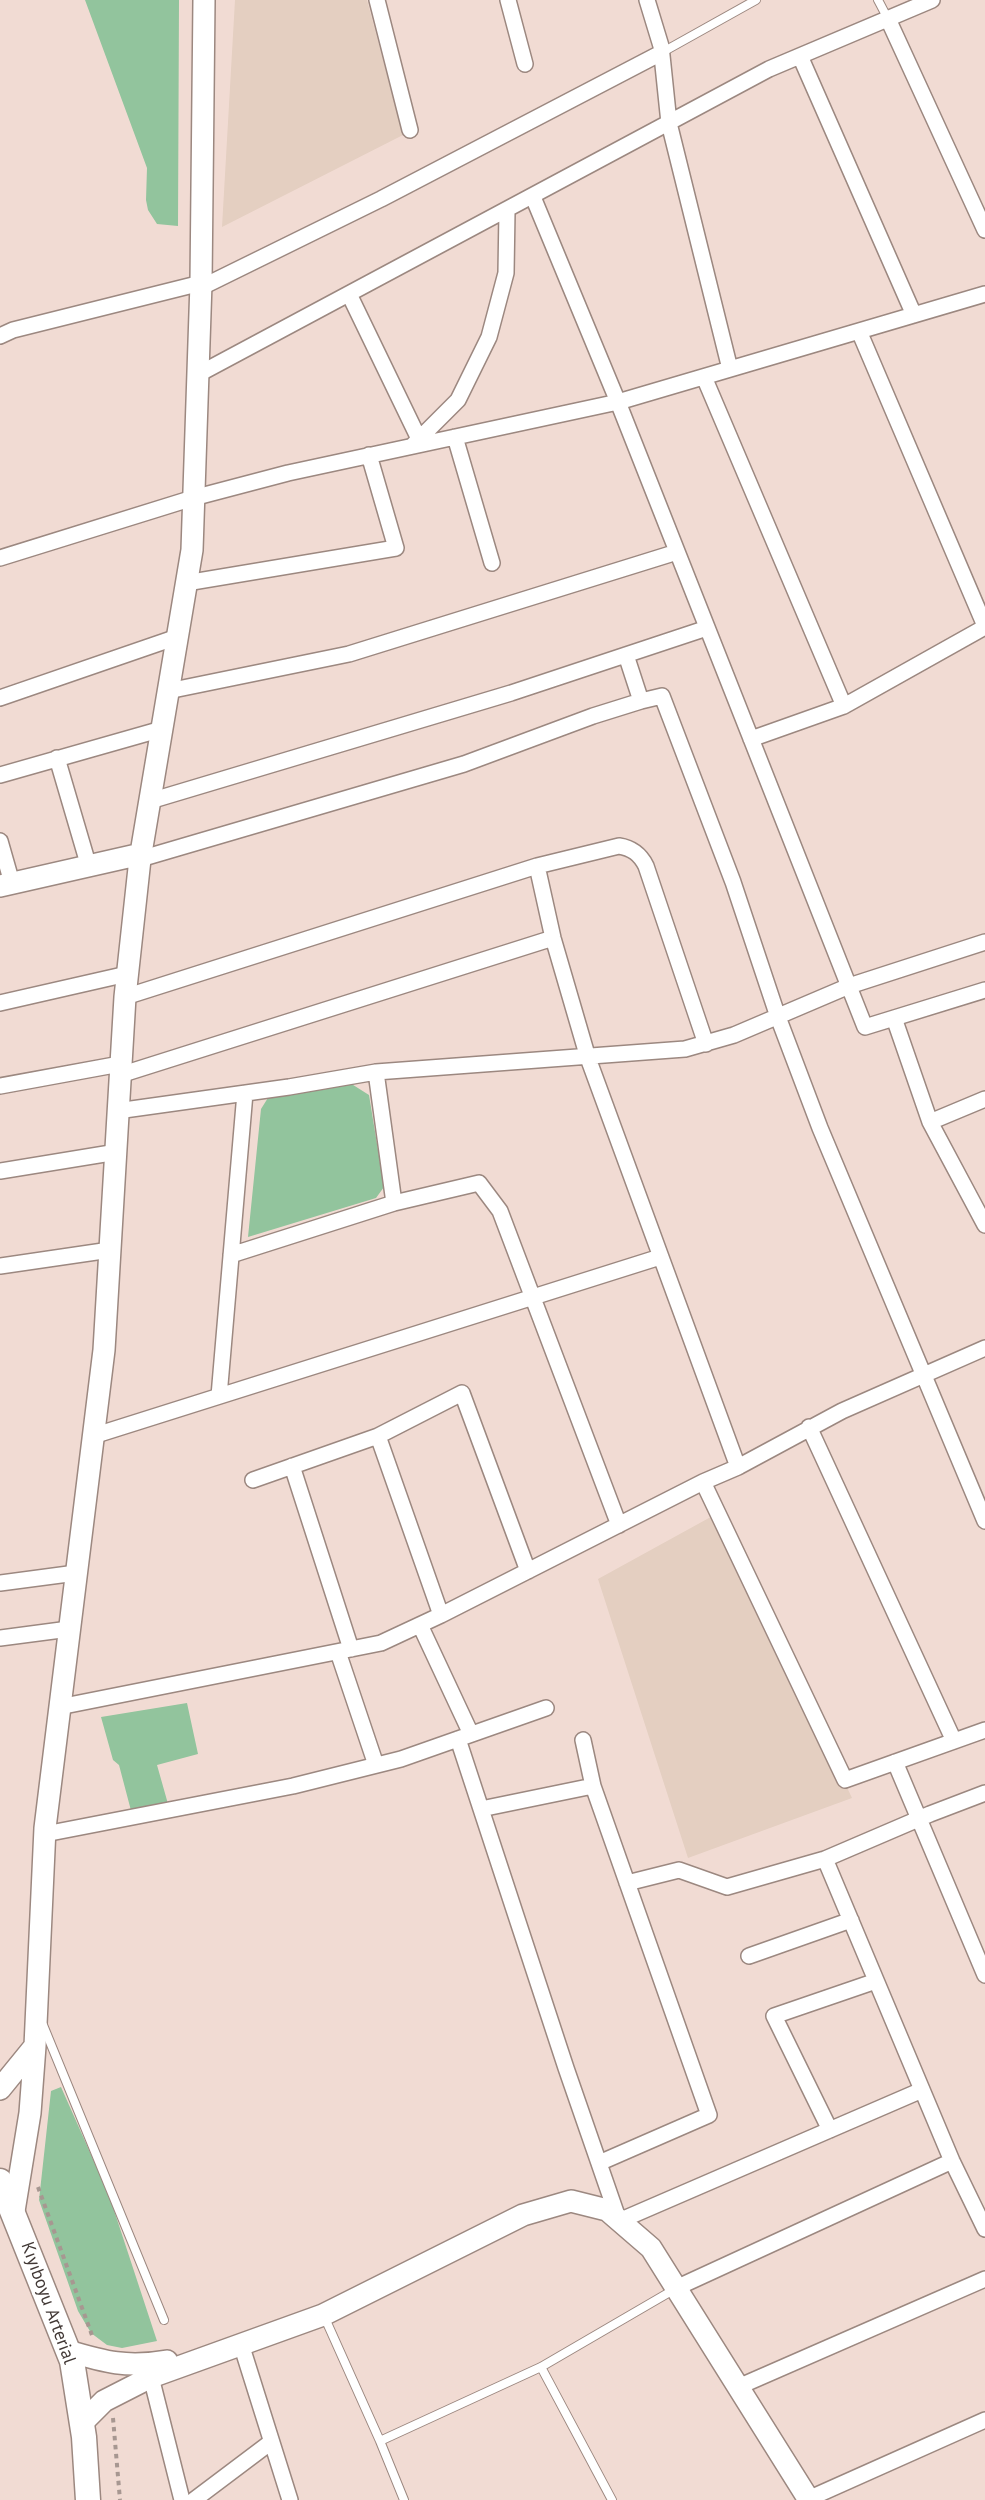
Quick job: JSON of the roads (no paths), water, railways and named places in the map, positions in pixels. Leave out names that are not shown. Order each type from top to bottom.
[{"type":"main road","points":[[4,2193],[30,2113],[45,1834],[104,1350],[127,974],[141,856],[192,550],[200,285],[204,0]]},
{"type":"main road","points":[[6,885],[141,856]]},
{"type":"main road","points":[[0,2068],[35,2046]]},
{"type":"main road","points":[[0,2089],[35,2046]]},
{"type":"main road","name":"Kıyıboyu Arterial","points":[[4,2193],[72,2361],[82,2424],[88,2500]]},
{"type":"main road","points":[[82,2424],[104,2401],[151,2377],[323,2315],[523,2215],[571,2201],[607,2210],[651,2248],[809,2499]]},
{"type":"main road","points":[[68,2351],[101,2361],[140,2366],[220,2352]]},
{"type":"street","points":[[377,0],[410,130]]},
{"type":"street","points":[[507,0],[525,64]]},
{"type":"street","points":[[647,0],[661,52],[669,123],[730,369]]},
{"type":"street","points":[[197,375],[769,69],[932,0]]},
{"type":"street","points":[[888,19],[982,213],[985,230]]},
{"type":"street","points":[[0,336],[13,330],[200,285],[381,199],[661,52]]},
{"type":"street","points":[[800,56],[914,315]]},
{"type":"street","points":[[533,197],[618,402],[866,1027],[985,990]]},
{"type":"street","points":[[415,443],[458,400],[489,337],[506,273],[507,211]]},
{"type":"street","points":[[349,294],[415,443]]},
{"type":"street","points":[[0,558],[193,498],[288,473],[415,443],[455,437],[618,402],[985,294]]},
{"type":"street","points":[[752,739],[844,706],[985,626],[859,331]]},
{"type":"street","points":[[704,377],[844,706]]},
{"type":"street","points":[[455,437],[492,563]]},
{"type":"street","points":[[186,583],[396,548],[369,455]]},
{"type":"street","points":[[168,691],[350,654],[677,552]]},
{"type":"street","points":[[150,801],[488,700],[707,628]]},
{"type":"street","points":[[0,698],[177,637]]},
{"type":"street","points":[[626,655],[641,701]]},
{"type":"street","points":[[141,856],[464,764],[593,716],[662,696],[733,882],[778,1017],[820,1128],[985,1521]]},
{"type":"street","points":[[0,775],[162,729]]},
{"type":"street","points":[[57,758],[89,867]]},
{"type":"street","points":[[0,841],[6,885]]},
{"type":"street","points":[[125,998],[537,866],[619,846],[627,847],[639,855],[646,866],[706,1044]]},
{"type":"street","points":[[537,866],[553,938],[588,1058],[738,1467]]},
{"type":"street","points":[[0,1086],[120,1069],[553,938]]},
{"type":"street","points":[[117,1111],[376,1072],[658,1053],[706,1044],[778,1017],[849,986],[985,942]]},
{"type":"street","points":[[0,1003],[127,974]]},
{"type":"street","points":[[894,1018],[930,1122],[985,1224]]},
{"type":"street","points":[[376,1072],[394,1203]]},
{"type":"street","points":[[219,1396],[245,1093]]},
{"type":"street","points":[[930,1122],[985,1099]]},
{"type":"street","points":[[0,1171],[117,1152]]},
{"type":"street","points":[[231,1255],[394,1203],[480,1183],[500,1211],[619,1525]]},
{"type":"street","points":[[0,1266],[110,1250]]},
{"type":"street","points":[[93,1436],[660,1257]]},
{"type":"street","points":[[59,1707],[381,1643],[441,1616],[703,1482],[738,1467],[809,1427],[985,1348]]},
{"type":"street","points":[[253,1479],[378,1436],[462,1393],[528,1571]]},
{"type":"street","points":[[809,1427],[954,1741]]},
{"type":"street","points":[[378,1436],[441,1616]]},
{"type":"street","points":[[292,1466],[376,1765]]},
{"type":"street","points":[[703,1482],[845,1780],[985,1730]]},
{"type":"street","points":[[0,1583],[76,1573]]},
{"type":"street","points":[[420,1625],[465,1736],[482,1809],[619,2221],[922,2090]]},
{"type":"street","points":[[0,1638],[69,1629]]},
{"type":"street","points":[[45,1834],[293,1786],[376,1765],[546,1708]]},
{"type":"street","points":[[583,1740],[593,1786],[709,2115],[599,2163]]},
{"type":"street","points":[[895,1762],[985,1974]]},
{"type":"street","points":[[482,1809],[593,1786]]},
{"type":"street","points":[[627,1883],[679,1870],[727,1887],[825,1859],[985,1793]]},
{"type":"street","points":[[825,1859],[952,2161],[985,2229]]},
{"type":"street","points":[[749,1956],[851,1920]]},
{"type":"street","points":[[830,2130],[774,2016],[876,1981]]},
{"type":"street","points":[[676,2288],[952,2161]]},
{"type":"street","points":[[738,2387],[985,2279]]},
{"type":"street","points":[[241,2344],[290,2500]]},
{"type":"street","points":[[151,2377],[182,2500]]},
{"type":"street","points":[[809,2499],[985,2420]]},
{"type":"street","points":[[194,2500],[271,2442]]},
{"type":"lane","points":[[661,52],[756,0]]},
{"type":"lane","points":[[878,0],[888,19]]},
{"type":"lane","points":[[37,2010],[164,2320]]},
{"type":"lane","points":[[380,2440],[541,2367],[676,2288]]},
{"type":"lane","points":[[323,2315],[380,2440],[404,2500]]},
{"type":"lane","points":[[541,2367],[612,2500]]}]
